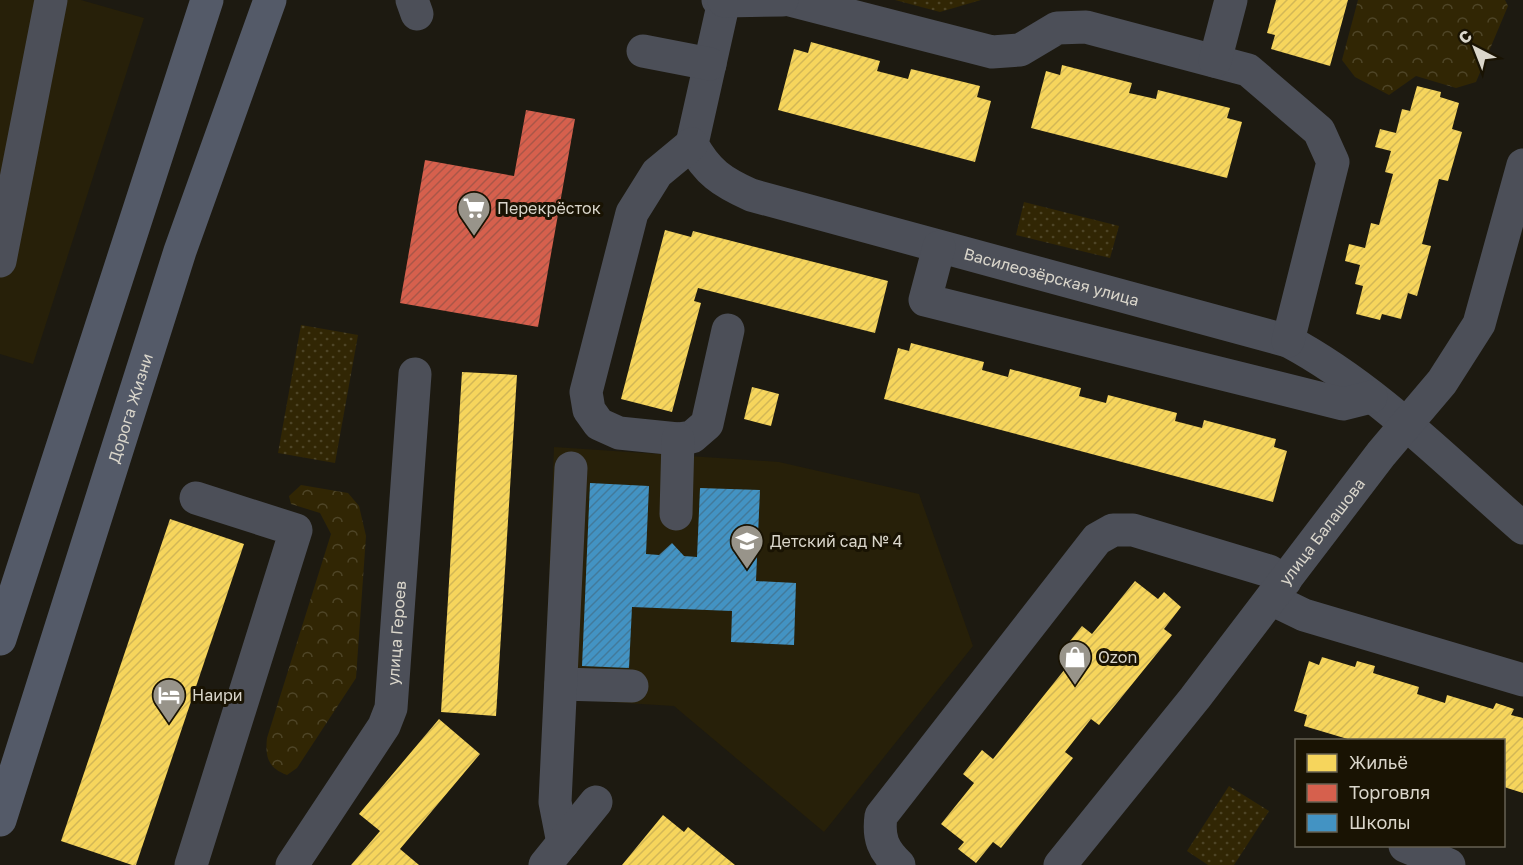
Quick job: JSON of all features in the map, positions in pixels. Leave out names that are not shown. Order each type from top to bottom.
[{"type":"main road","points":[[0,639],[207,0]]},
{"type":"main road","name":"Дорога Жизни","points":[[0,820],[180,251],[270,0]]},
{"type":"street","points":[[0,261],[51,0]]},
{"type":"street","points":[[728,330],[707,424],[692,437],[678,439],[619,433],[599,424],[589,410],[586,392],[632,213],[657,173],[692,144],[721,1],[782,0]]},
{"type":"street","points":[[790,0],[992,52],[1020,50],[1057,28],[1086,27],[1248,70],[1319,131],[1333,162],[1288,341]]},
{"type":"street","points":[[1215,61],[1231,0]]},
{"type":"street","points":[[643,51],[710,64]]},
{"type":"street","name":"Василеозёрская улица","points":[[692,144],[701,162],[722,182],[751,195],[1288,341],[1320,358],[1371,397],[1523,528]]},
{"type":"street","name":"улица Балашова","points":[[1060,865],[1442,382],[1479,324],[1523,165]]},
{"type":"street","points":[[939,247],[925,300],[1343,404],[1371,397]]},
{"type":"street","name":"улица Героев","points":[[292,865],[384,726],[391,708],[415,374]]},
{"type":"street","points":[[676,514],[678,439]]},
{"type":"street","points":[[554,854],[571,468]]},
{"type":"street","points":[[191,865],[296,530],[196,498]]},
{"type":"street","points":[[899,865],[885,852],[879,833],[881,816],[1097,539],[1113,530],[1133,530],[1269,571],[1278,590],[1304,615],[1523,680]]},
{"type":"street","points":[[561,684],[632,686]]},
{"type":"street","points":[[554,854],[596,802]]},
{"type":"street","points":[[1407,847],[1449,865]]},
{"type":"shaded area","points":[[0,0],[81,0],[144,18],[33,364],[0,354]]},
{"type":"shaded area","name":"Детский сад № 4","points":[[554,447],[779,462],[919,494],[973,646],[824,832],[674,706],[544,698]]},
{"type":"green space","points":[[895,0],[981,0],[940,12]]},
{"type":"green space","points":[[1358,0],[1505,0],[1508,6],[1476,82],[1456,88],[1416,76],[1389,95],[1355,77],[1342,60]]},
{"type":"green space","points":[[1024,202],[1119,226],[1110,258],[1016,235]]},
{"type":"green space","points":[[301,325],[358,335],[335,463],[278,453]]},
{"type":"green space","points":[[301,485],[348,493],[359,506],[366,536],[356,678],[297,768],[287,775],[276,769],[269,761],[267,738],[331,534],[320,513],[291,504],[289,496]]},
{"type":"green space","points":[[1229,786],[1269,811],[1234,865],[1208,865],[1187,851]]},
{"type":"building: Жильё","points":[[1276,0],[1348,0],[1330,66],[1271,49],[1275,35],[1267,33]]},
{"type":"building: Жильё","points":[[811,42],[880,61],[877,71],[908,79],[911,69],[980,86],[977,97],[991,101],[975,162],[778,110],[794,49],[808,53]]},
{"type":"building: Жильё","points":[[1062,65],[1132,83],[1129,93],[1156,99],[1158,90],[1230,108],[1227,118],[1242,122],[1227,178],[1031,128],[1046,71],[1060,75]]},
{"type":"building: Жильё","points":[[1417,86],[1441,92],[1440,97],[1459,103],[1452,129],[1462,132],[1448,181],[1439,179],[1422,244],[1431,246],[1417,296],[1408,293],[1401,319],[1382,314],[1380,320],[1356,314],[1363,286],[1355,284],[1360,265],[1345,261],[1349,244],[1365,248],[1371,223],[1379,225],[1393,174],[1385,172],[1391,151],[1375,147],[1380,129],[1396,133],[1402,109],[1410,111]]},
{"type":"building: Жильё","points":[[665,230],[691,237],[693,231],[888,281],[875,333],[698,288],[694,301],[701,303],[672,412],[621,399]]},
{"type":"building: Жильё","points":[[911,343],[984,362],[982,370],[1008,377],[1010,369],[1081,388],[1079,396],[1106,403],[1108,395],[1177,413],[1175,421],[1202,428],[1204,420],[1276,439],[1274,447],[1287,451],[1273,502],[884,399],[898,348],[909,351]]},
{"type":"building: Жильё","points":[[462,372],[517,375],[496,716],[441,712]]},
{"type":"building: Жильё","points":[[752,387],[779,394],[771,426],[744,419]]},
{"type":"building: Жильё","points":[[170,519],[244,544],[136,865],[132,865],[61,841]]},
{"type":"building: Жильё","points":[[1135,581],[1158,599],[1164,592],[1181,607],[1164,629],[1172,635],[1099,725],[1091,719],[1065,752],[1073,758],[1001,848],[993,842],[976,863],[958,849],[964,842],[941,824],[974,783],[963,774],[982,750],[993,759],[1073,659],[1062,651],[1082,626],[1092,634]]},
{"type":"building: Жильё","points":[[1322,657],[1355,667],[1357,661],[1375,666],[1373,673],[1419,687],[1417,694],[1445,703],[1447,695],[1493,709],[1496,703],[1514,709],[1511,715],[1523,718],[1523,793],[1505,787],[1505,739],[1348,739],[1304,726],[1307,715],[1294,711],[1309,661],[1319,665]]},
{"type":"building: Жильё","points":[[439,719],[480,754],[400,849],[419,865],[351,865],[380,831],[359,814]]},
{"type":"building: Жильё","points":[[663,815],[684,832],[688,827],[735,865],[622,865]]},
{"type":"building: Торговля","points":[[526,110],[575,119],[538,327],[400,303],[425,160],[514,176]]},
{"type":"building: Школы","points":[[590,483],[649,486],[646,554],[659,555],[672,543],[684,556],[697,557],[700,488],[760,490],[756,581],[796,583],[794,645],[731,642],[732,611],[632,607],[629,668],[582,666]]},
{"type":"place","name":"Перекрёсток","points":[[474,237]]},
{"type":"place","name":"Детский сад № 4","points":[[747,570]]},
{"type":"place","name":"Ozon","points":[[1075,686]]},
{"type":"place","name":"Наири","points":[[169,724]]}]
